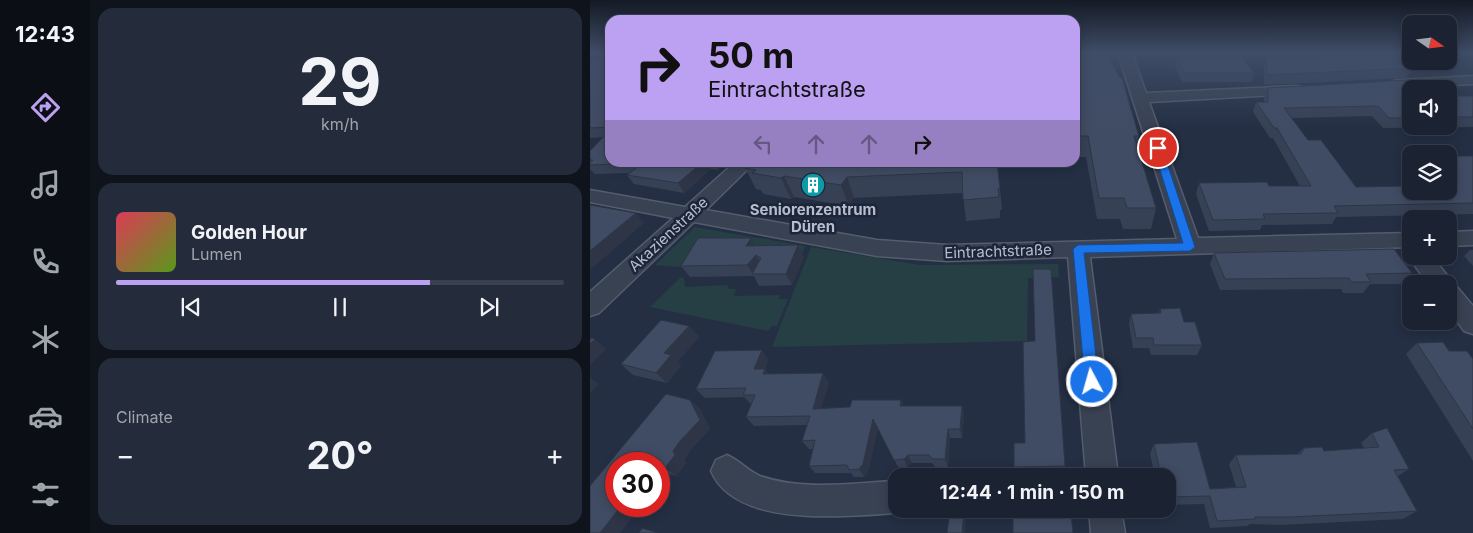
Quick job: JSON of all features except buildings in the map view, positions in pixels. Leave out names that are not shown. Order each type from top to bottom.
[{"type":"street","points":[[1134,78],[1190,247]]},
{"type":"street","points":[[1386,84],[1473,80]]},
{"type":"street","points":[[1141,98],[1308,89]]},
{"type":"street","name":"Akazienstraße","points":[[590,306],[741,167]]},
{"type":"street","name":"Eintrachtstraße","points":[[590,196],[877,248],[914,252],[947,253],[1190,247],[1402,246]]},
{"type":"street","points":[[1457,239],[1473,238]]},
{"type":"street","points":[[1078,249],[1101,468]]},
{"type":"street","points":[[1426,265],[1434,275]]},
{"type":"street","points":[[1457,304],[1473,324]]},
{"type":"street","points":[[727,471],[750,489],[784,500],[817,501],[888,497]]},
{"type":"street","points":[[1106,518],[1108,533]]},
{"type":"green space","points":[[695,227],[805,246],[802,255],[759,248],[691,268],[655,265]]},
{"type":"green space","points":[[811,247],[920,265],[1058,264],[1059,277],[1028,278],[1027,341],[772,347]]},
{"type":"green space","points":[[681,277],[684,278],[685,287],[727,285],[729,289],[736,289],[734,296],[780,295],[779,299],[788,299],[777,326],[772,326],[768,331],[650,307]]},
{"type":"place","name":"Seniorenzentrum Düren","points":[[813,185]]},
{"type":"route","points":[[1092,382],[1078,249],[1190,247],[1158,148]]}]
